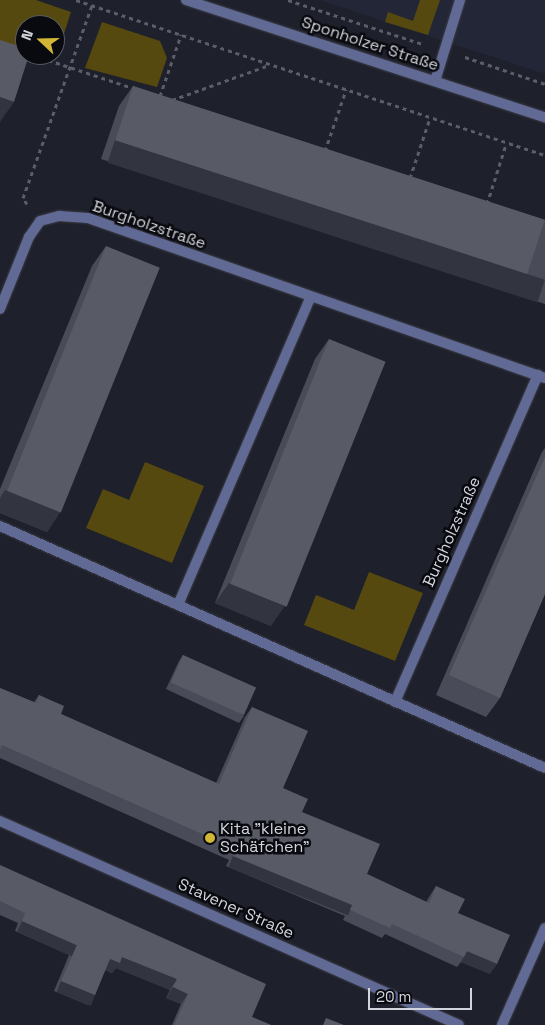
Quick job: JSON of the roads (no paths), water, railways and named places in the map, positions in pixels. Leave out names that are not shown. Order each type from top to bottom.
[{"type":"street","name":"Sponholzer Straße","points":[[186,0],[545,117]]},
{"type":"street","points":[[435,81],[460,0]]},
{"type":"street","name":"Burgholzstraße","points":[[0,309],[29,237],[40,222],[59,216],[88,218],[310,298],[542,376],[395,702]]},
{"type":"street","points":[[178,605],[310,298]]},
{"type":"street","points":[[0,526],[545,768]]},
{"type":"street","name":"Stavener Straße","points":[[0,821],[459,1025]]},
{"type":"street","points":[[502,1025],[545,928]]},
{"type":"place","name":"Kita \"kleine Schäfchen\"","points":[[210,838]]}]
